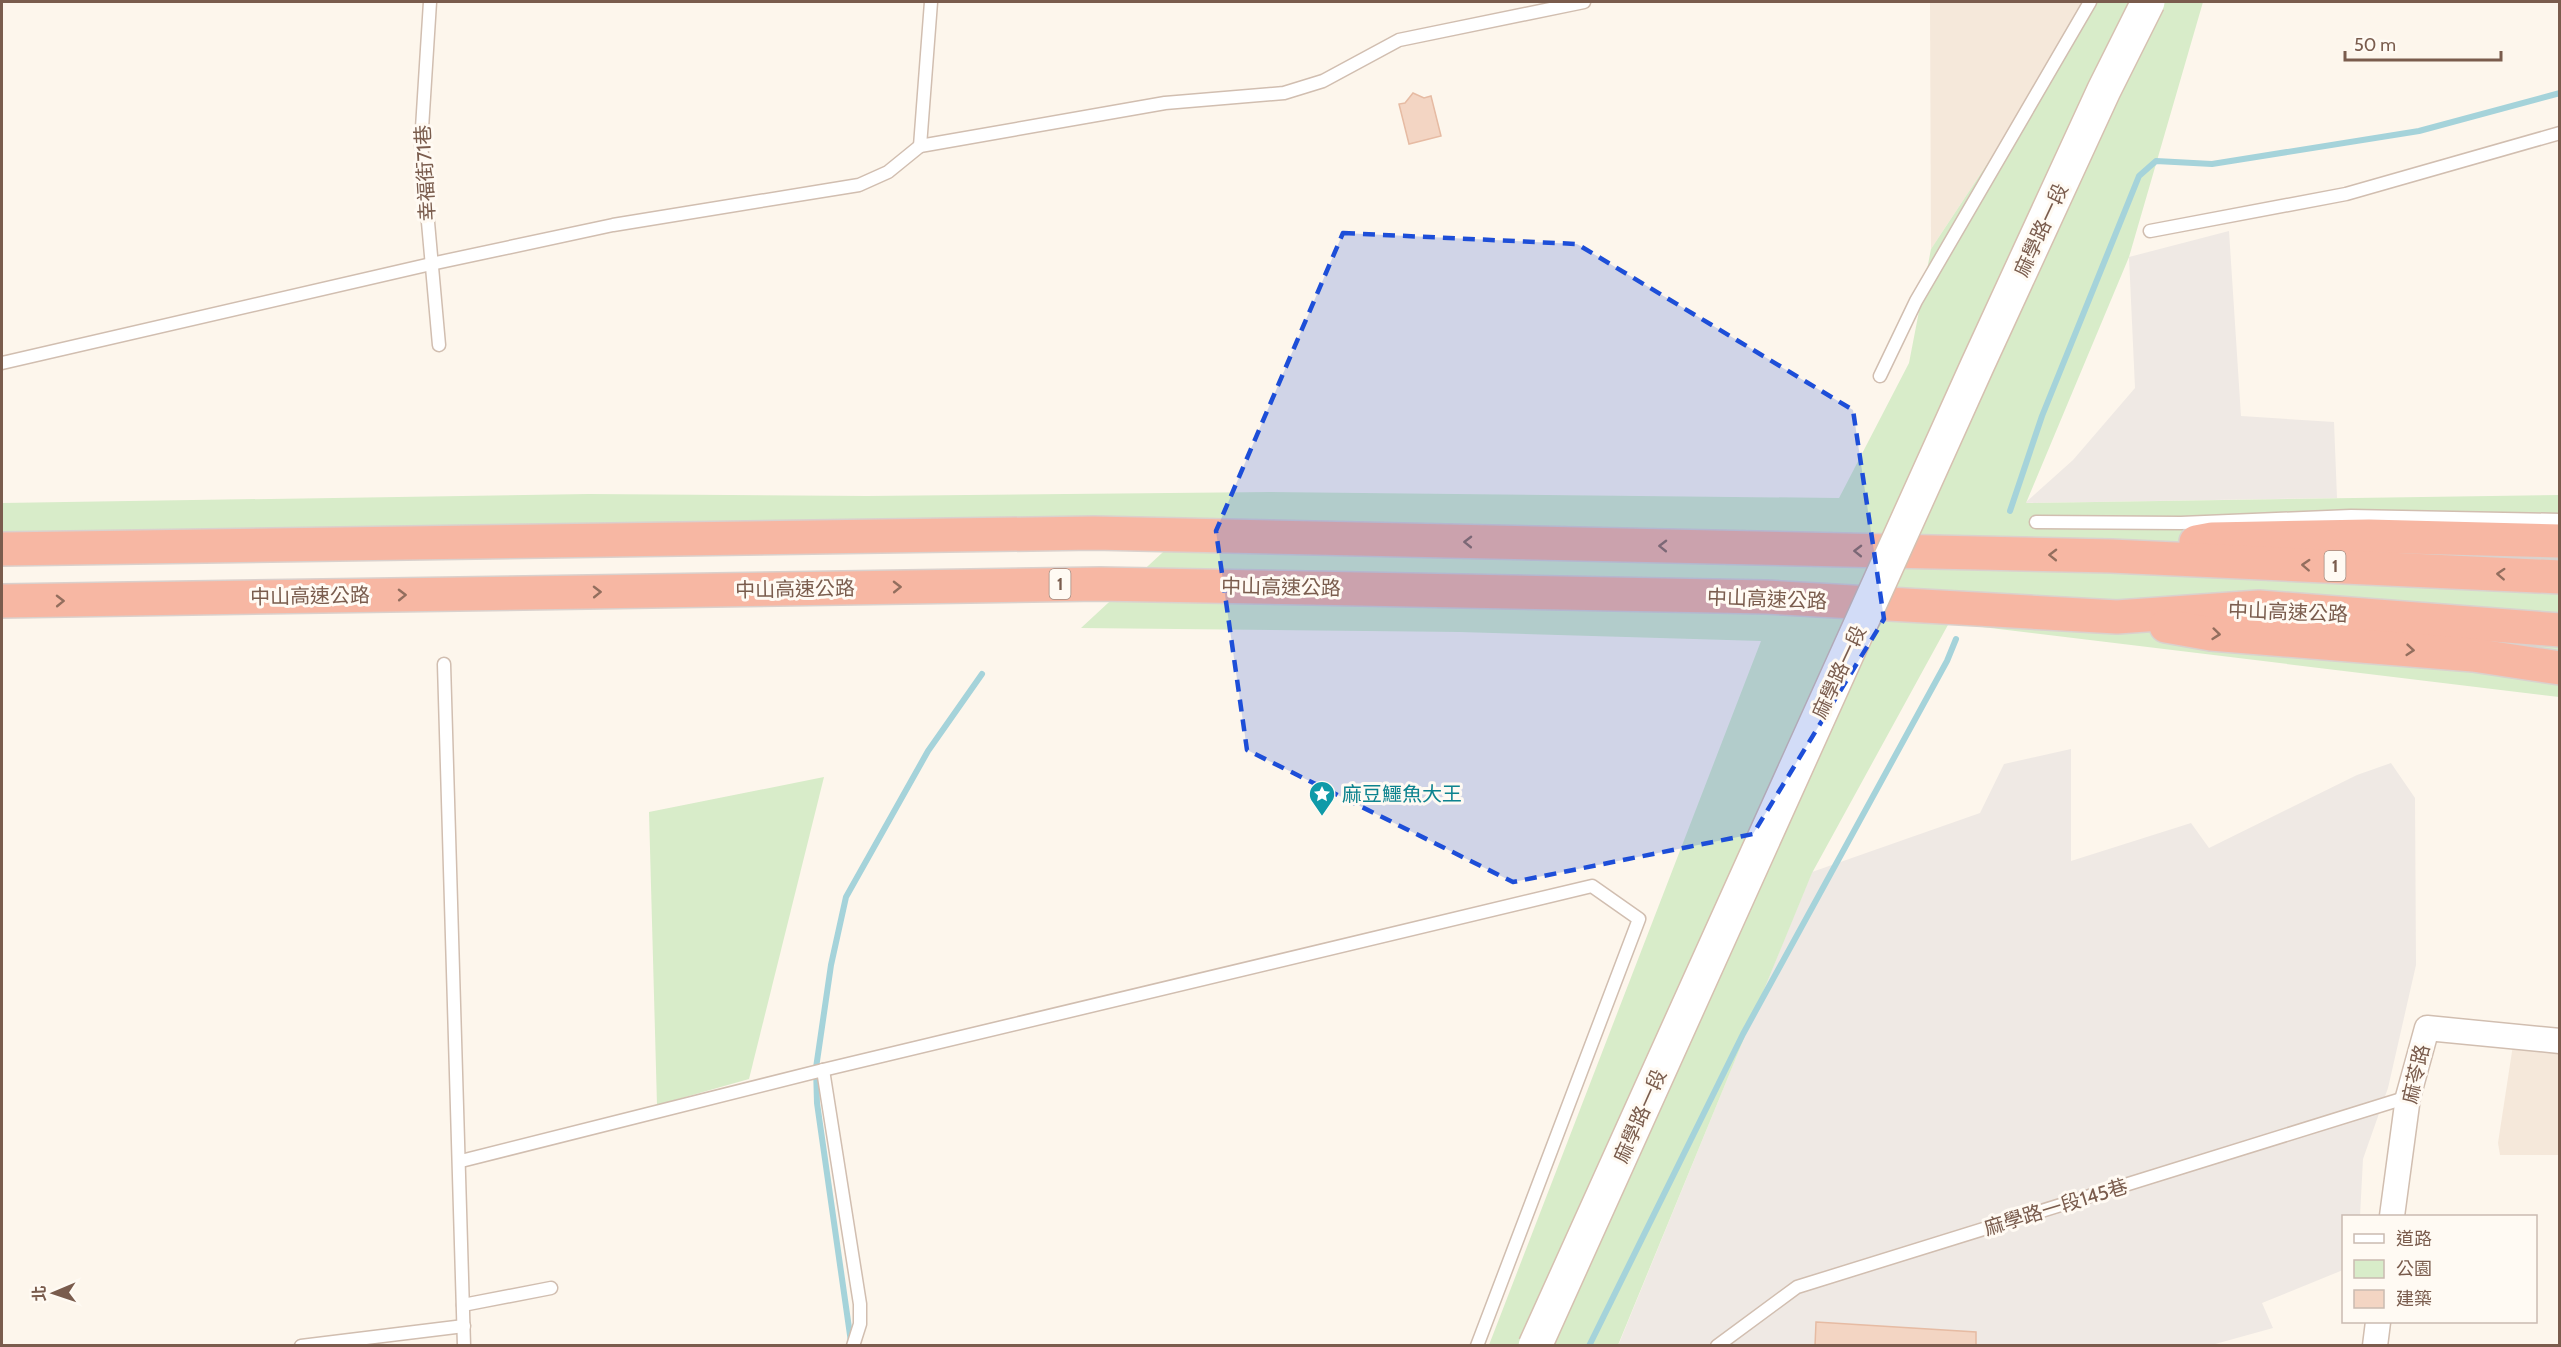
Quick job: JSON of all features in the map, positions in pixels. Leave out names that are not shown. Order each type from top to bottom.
[{"type":"highway","name":"1","points":[[2,549],[1094,533],[2111,556],[2559,577]]},
{"type":"highway","points":[[2111,556],[2212,539],[2369,536],[2559,541]]},
{"type":"highway","name":"中山高速公路","points":[[2,602],[1100,584],[1766,597],[2117,617],[2259,607],[2559,630]]},
{"type":"highway","points":[[2117,617],[2211,634],[2473,655],[2559,668]]},
{"type":"main road","name":"麻學路一段","points":[[1535,1346],[1977,366],[2104,90],[2148,2]]},
{"type":"street","name":"麻苓路","points":[[2392,1215],[2408,1097],[2427,1028],[2559,1041]]},
{"type":"street","points":[[2375,1346],[2378,1323]]},
{"type":"lane","name":"幸福街71巷","points":[[430,2],[421,144],[439,345]]},
{"type":"lane","points":[[920,146],[931,2]]},
{"type":"lane","points":[[2,363],[431,264],[613,225],[860,185],[888,172],[920,146],[1165,103],[1284,93],[1323,81],[1399,40],[1584,2]]},
{"type":"lane","points":[[1880,376],[1916,301],[2090,2]]},
{"type":"lane","points":[[2150,231],[2346,194],[2559,133]]},
{"type":"lane","points":[[2036,522],[2181,522],[2351,516],[2559,520]]},
{"type":"lane","points":[[444,664],[448,838],[461,1161],[464,1346]]},
{"type":"lane","points":[[461,1161],[824,1070],[1592,886],[1639,919],[1478,1346]]},
{"type":"lane","points":[[824,1070],[860,1304],[860,1324],[853,1346]]},
{"type":"lane","name":"麻學路一段145巷","points":[[1717,1346],[1797,1287],[2408,1097]]},
{"type":"lane","points":[[463,1305],[551,1288]]},
{"type":"lane","points":[[301,1346],[464,1326]]},
{"type":"highlighted area","points":[[1343,233],[1577,244],[1853,410],[1884,619],[1753,834],[1513,882],[1247,750],[1216,531]]},
{"type":"shaded area","points":[[1930,2],[2094,2],[1931,249]]},
{"type":"shaded area","points":[[2229,231],[2241,416],[2334,422],[2337,498],[2025,503],[2073,460],[2135,388],[2129,257]]},
{"type":"shaded area","points":[[2071,749],[2071,861],[2191,823],[2209,848],[2357,775],[2391,763],[2415,798],[2416,965],[2388,1088],[2363,1159],[2360,1215],[2342,1215],[2342,1270],[2262,1303],[2273,1328],[2208,1346],[1618,1346],[1812,872],[1980,813],[2004,764]]},
{"type":"shaded area","points":[[2559,1029],[2559,1155],[2500,1155],[2498,1143],[2513,1045]]},
{"type":"green space","points":[[2094,2],[2203,2],[2129,257],[2026,503],[2559,495],[2559,697],[1949,623],[1812,873],[1618,1345],[1489,1345],[1761,641],[1459,632],[1081,628],[1189,528],[2,535],[2,503],[589,494],[867,496],[1270,492],[1839,498],[1909,363],[1931,249]]},
{"type":"green space","points":[[824,777],[749,1079],[657,1105],[649,812]]},
{"type":"building","points":[[1413,93],[1424,98],[1431,96],[1441,136],[1409,144],[1399,104],[1405,103]]},
{"type":"building","points":[[1816,1322],[1976,1332],[1976,1346],[1815,1346]]},
{"type":"waterway","points":[[2010,511],[2042,416],[2139,176],[2156,161],[2212,164],[2419,131],[2560,93]]},
{"type":"waterway","points":[[1589,1346],[1743,1034],[1947,661],[1956,639]]},
{"type":"waterway","points":[[851,1342],[817,1103],[816,1068],[831,965],[846,897],[928,751],[982,674]]},
{"type":"place","name":"麻豆鱷魚大王","points":[[1322,817]]}]
